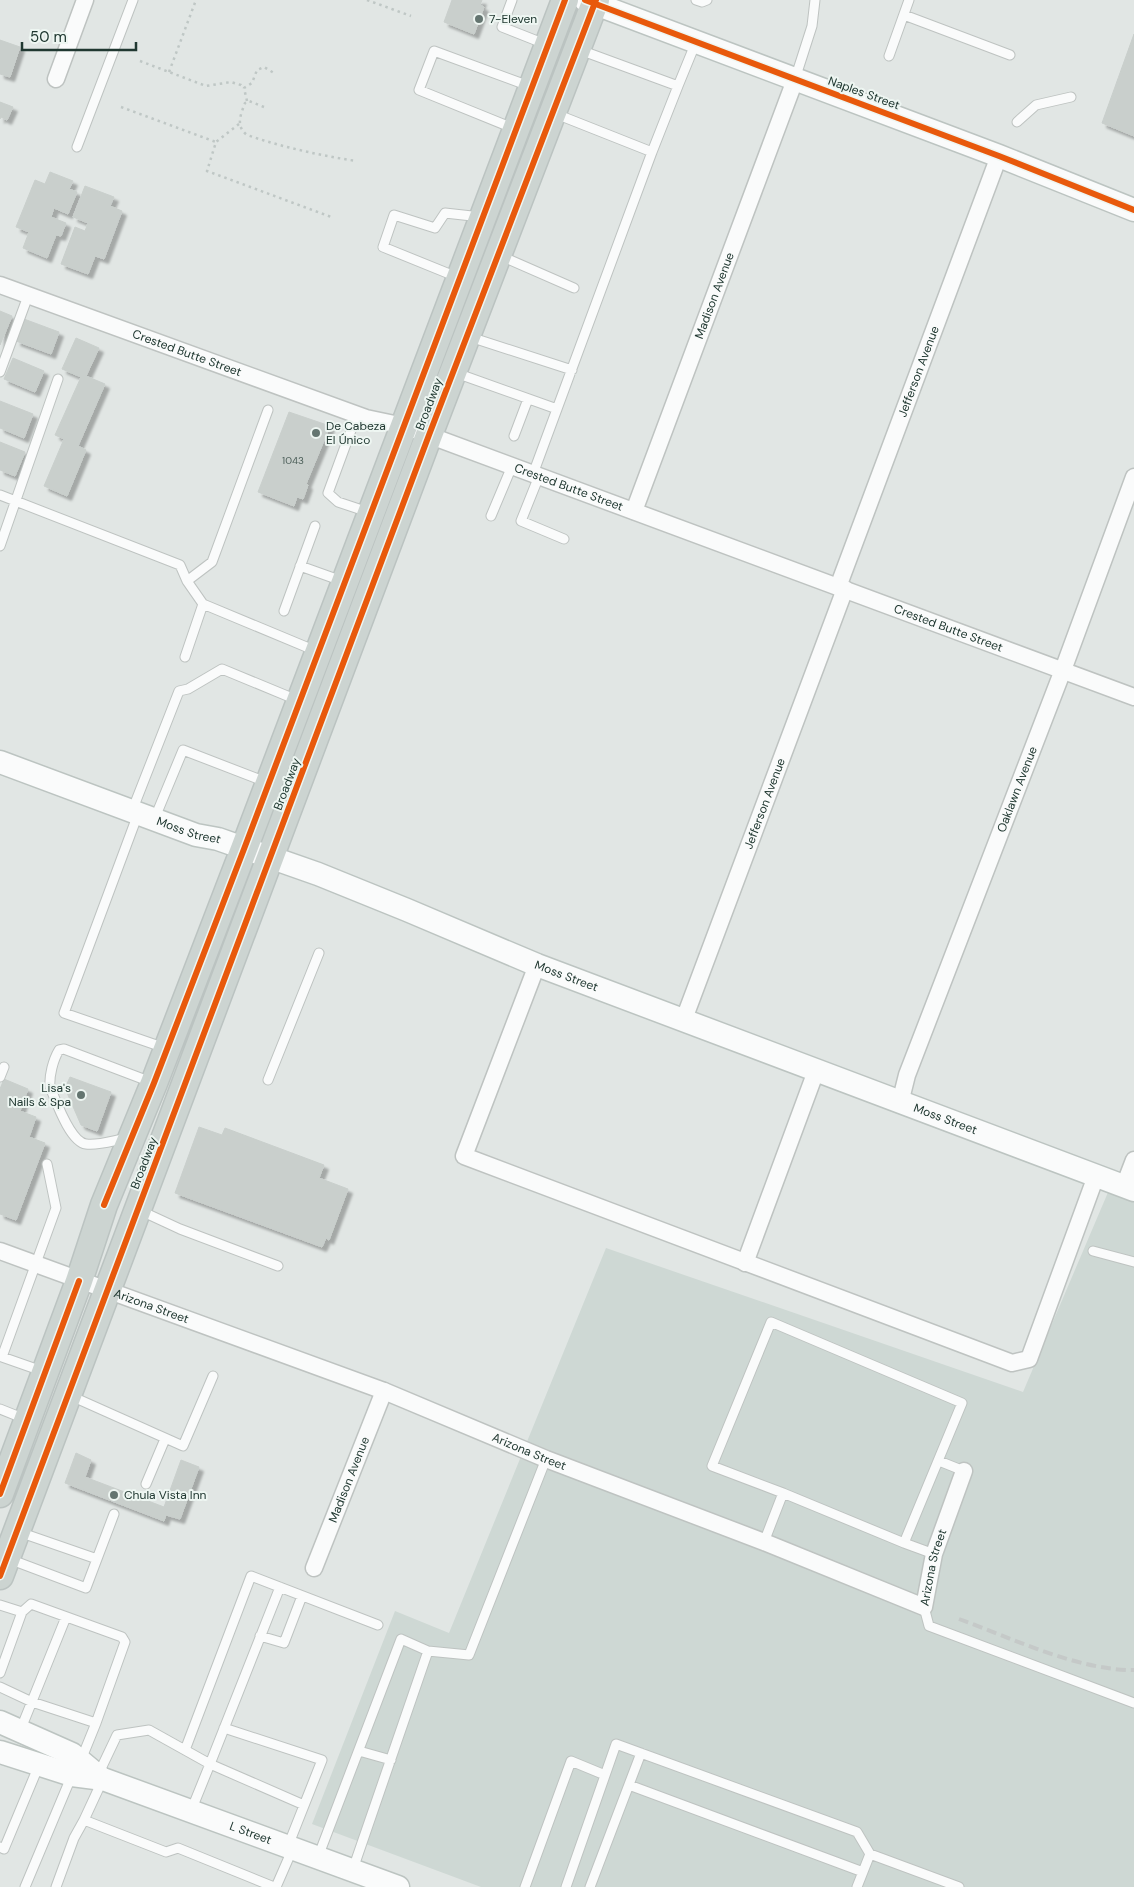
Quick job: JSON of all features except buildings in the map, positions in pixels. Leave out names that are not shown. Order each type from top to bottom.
[{"type":"main road","name":"Broadway","points":[[0,1494],[5,1468],[28,1420],[79,1281],[104,1205],[154,1083],[244,849],[565,0]]},
{"type":"main road","name":"Broadway","points":[[3,1567],[553,113],[577,49],[592,1]]},
{"type":"street","points":[[56,79],[85,0]]},
{"type":"street","name":"Naples Street","points":[[592,1],[795,80],[999,156],[1134,210]]},
{"type":"street","name":"Madison Avenue","points":[[634,511],[795,80]]},
{"type":"street","name":"Jefferson Avenue","points":[[684,1019],[999,156]]},
{"type":"street","name":"Crested Butte Street","points":[[0,285],[366,418],[404,426],[430,435],[1134,697]]},
{"type":"street","name":"Oaklawn Avenue","points":[[900,1103],[908,1075],[1063,670],[1134,477]]},
{"type":"street","name":"Moss Street","points":[[0,762],[196,835],[218,839],[318,874],[537,965],[1129,1188]]},
{"type":"street","points":[[537,965],[464,1156],[745,1263],[1012,1363],[1029,1359],[1096,1176]]},
{"type":"street","points":[[745,1263],[816,1071]]},
{"type":"street","points":[[1129,1188],[1134,1160]]},
{"type":"street","name":"Arizona Street","points":[[0,1251],[384,1391],[546,1459],[764,1542],[924,1607],[934,1554],[964,1471]]},
{"type":"street","name":"Madison Avenue","points":[[314,1568],[384,1391]]},
{"type":"street","name":"L Street","points":[[10,1727],[72,1754],[88,1772]]},
{"type":"street","name":"L Street","points":[[0,1752],[40,1765],[88,1772],[391,1886]]},
{"type":"lane","points":[[77,147],[133,0]]},
{"type":"lane","points":[[512,0],[502,27],[548,45]]},
{"type":"lane","points":[[696,0],[702,2],[707,0]]},
{"type":"lane","points":[[795,80],[812,26],[815,0]]},
{"type":"lane","points":[[889,56],[910,0]]},
{"type":"lane","points":[[904,15],[1010,55]]},
{"type":"lane","points":[[564,539],[521,521],[557,409],[652,152],[696,41]]},
{"type":"lane","points":[[577,49],[678,86]]},
{"type":"lane","points":[[516,129],[419,90],[434,51],[532,87]]},
{"type":"lane","points":[[1018,122],[1036,105],[1071,97]]},
{"type":"lane","points":[[553,113],[652,152]]},
{"type":"lane","points":[[460,278],[383,247],[394,215],[435,228],[445,212],[483,217]]},
{"type":"lane","points":[[499,255],[574,288]]},
{"type":"lane","points":[[0,372],[28,296]]},
{"type":"lane","points":[[468,336],[572,370]]},
{"type":"lane","points":[[454,372],[557,409]]},
{"type":"lane","points":[[0,546],[58,380]]},
{"type":"lane","points":[[514,436],[528,399]]},
{"type":"lane","points":[[188,580],[212,562],[268,410]]},
{"type":"lane","points":[[357,414],[328,493],[338,502],[371,513]]},
{"type":"lane","points":[[491,516],[512,466]]},
{"type":"lane","points":[[0,495],[180,565],[203,604],[318,652]]},
{"type":"lane","points":[[284,612],[315,526]]},
{"type":"lane","points":[[300,566],[345,582]]},
{"type":"lane","points":[[185,657],[203,604]]},
{"type":"lane","points":[[167,1048],[64,1013],[142,815],[179,691],[188,689],[222,669],[300,701]]},
{"type":"lane","points":[[142,815],[183,750],[269,783]]},
{"type":"lane","points":[[268,1080],[318,953]]},
{"type":"lane","points":[[131,1138],[87,1145],[79,1143],[72,1136],[50,1087],[56,1054],[58,1050],[64,1050],[154,1083]]},
{"type":"lane","points":[[0,1077],[4,1066]]},
{"type":"lane","points":[[45,1372],[2,1357],[56,1208],[47,1164]]},
{"type":"lane","points":[[138,1210],[180,1229],[278,1266]]},
{"type":"lane","points":[[1093,1250],[1134,1262]]},
{"type":"lane","points":[[904,1543],[962,1403],[771,1322],[712,1466],[783,1493],[904,1543],[934,1554]]},
{"type":"lane","points":[[69,1395],[183,1446],[213,1376]]},
{"type":"lane","points":[[0,1409],[28,1420]]},
{"type":"lane","points":[[146,1484],[165,1439]]},
{"type":"lane","points":[[318,1858],[401,1639],[428,1651],[469,1655],[546,1459]]},
{"type":"lane","points":[[939,1461],[964,1471]]},
{"type":"lane","points":[[764,1542],[783,1493]]},
{"type":"lane","points":[[3,1567],[86,1588],[114,1514]]},
{"type":"lane","points":[[17,1531],[97,1559]]},
{"type":"lane","points":[[185,1750],[250,1576],[378,1625]]},
{"type":"lane","points":[[190,1811],[280,1587]]},
{"type":"lane","points":[[260,1636],[284,1643],[302,1596]]},
{"type":"lane","points":[[0,1673],[22,1612],[31,1604],[122,1637],[125,1642],[96,1724],[88,1772],[84,1820],[74,1838],[56,1887]]},
{"type":"lane","points":[[0,1606],[22,1612]]},
{"type":"lane","points":[[924,1607],[929,1626],[1134,1703]]},
{"type":"lane","points":[[10,1727],[32,1702],[66,1617]]},
{"type":"lane","points":[[352,1870],[428,1651]]},
{"type":"lane","points":[[0,1687],[32,1702],[96,1724]]},
{"type":"lane","points":[[84,1820],[166,1852],[178,1848],[275,1887],[322,1760],[224,1728]]},
{"type":"lane","points":[[25,1887],[88,1772],[117,1735],[149,1730],[210,1764],[304,1805]]},
{"type":"lane","points":[[566,1887],[616,1744],[856,1832],[870,1854],[959,1887]]},
{"type":"lane","points":[[359,1751],[390,1760]]},
{"type":"lane","points":[[590,1887],[641,1753]]},
{"type":"lane","points":[[528,1886],[572,1761],[605,1775]]},
{"type":"lane","points":[[0,1847],[4,1849],[40,1765]]},
{"type":"lane","points":[[629,1785],[863,1872]]},
{"type":"lane","points":[[857,1887],[870,1854]]},
{"type":"path","points":[[169,72],[196,0]]},
{"type":"path","points":[[367,0],[411,16]]},
{"type":"path","points":[[140,61],[206,86],[231,82],[241,85],[244,88],[247,101],[239,124],[216,142],[207,170],[334,218]]},
{"type":"path","points":[[244,88],[252,83],[259,68],[264,67],[274,73]]},
{"type":"path","points":[[247,101],[264,107]]},
{"type":"path","points":[[121,107],[216,142]]},
{"type":"path","points":[[239,124],[242,131],[247,135],[261,140],[318,155],[356,161]]},
{"type":"shaded area","points":[[1109,1190],[1134,1201],[1134,1887],[481,1887],[312,1824],[395,1611],[449,1633],[606,1248],[1023,1392]]},
{"type":"railway","points":[[959,1619],[1023,1644],[1069,1659],[1113,1669],[1134,1670]]},
{"type":"cycle path","points":[[104,1205],[154,1083],[244,849],[565,0]]},
{"type":"cycle path","points":[[585,0],[999,156],[1134,210]]},
{"type":"cycle path","points":[[0,1576],[429,435],[596,0]]},
{"type":"cycle path","points":[[0,1494],[79,1281]]},
{"type":"place","name":"7-Eleven","points":[[479,19]]},
{"type":"place","name":"De Cabeza El Único","points":[[316,433]]},
{"type":"place","name":"Lisa's Nails & Spa","points":[[81,1095]]},
{"type":"place","name":"Chula Vista Inn","points":[[114,1495]]}]
